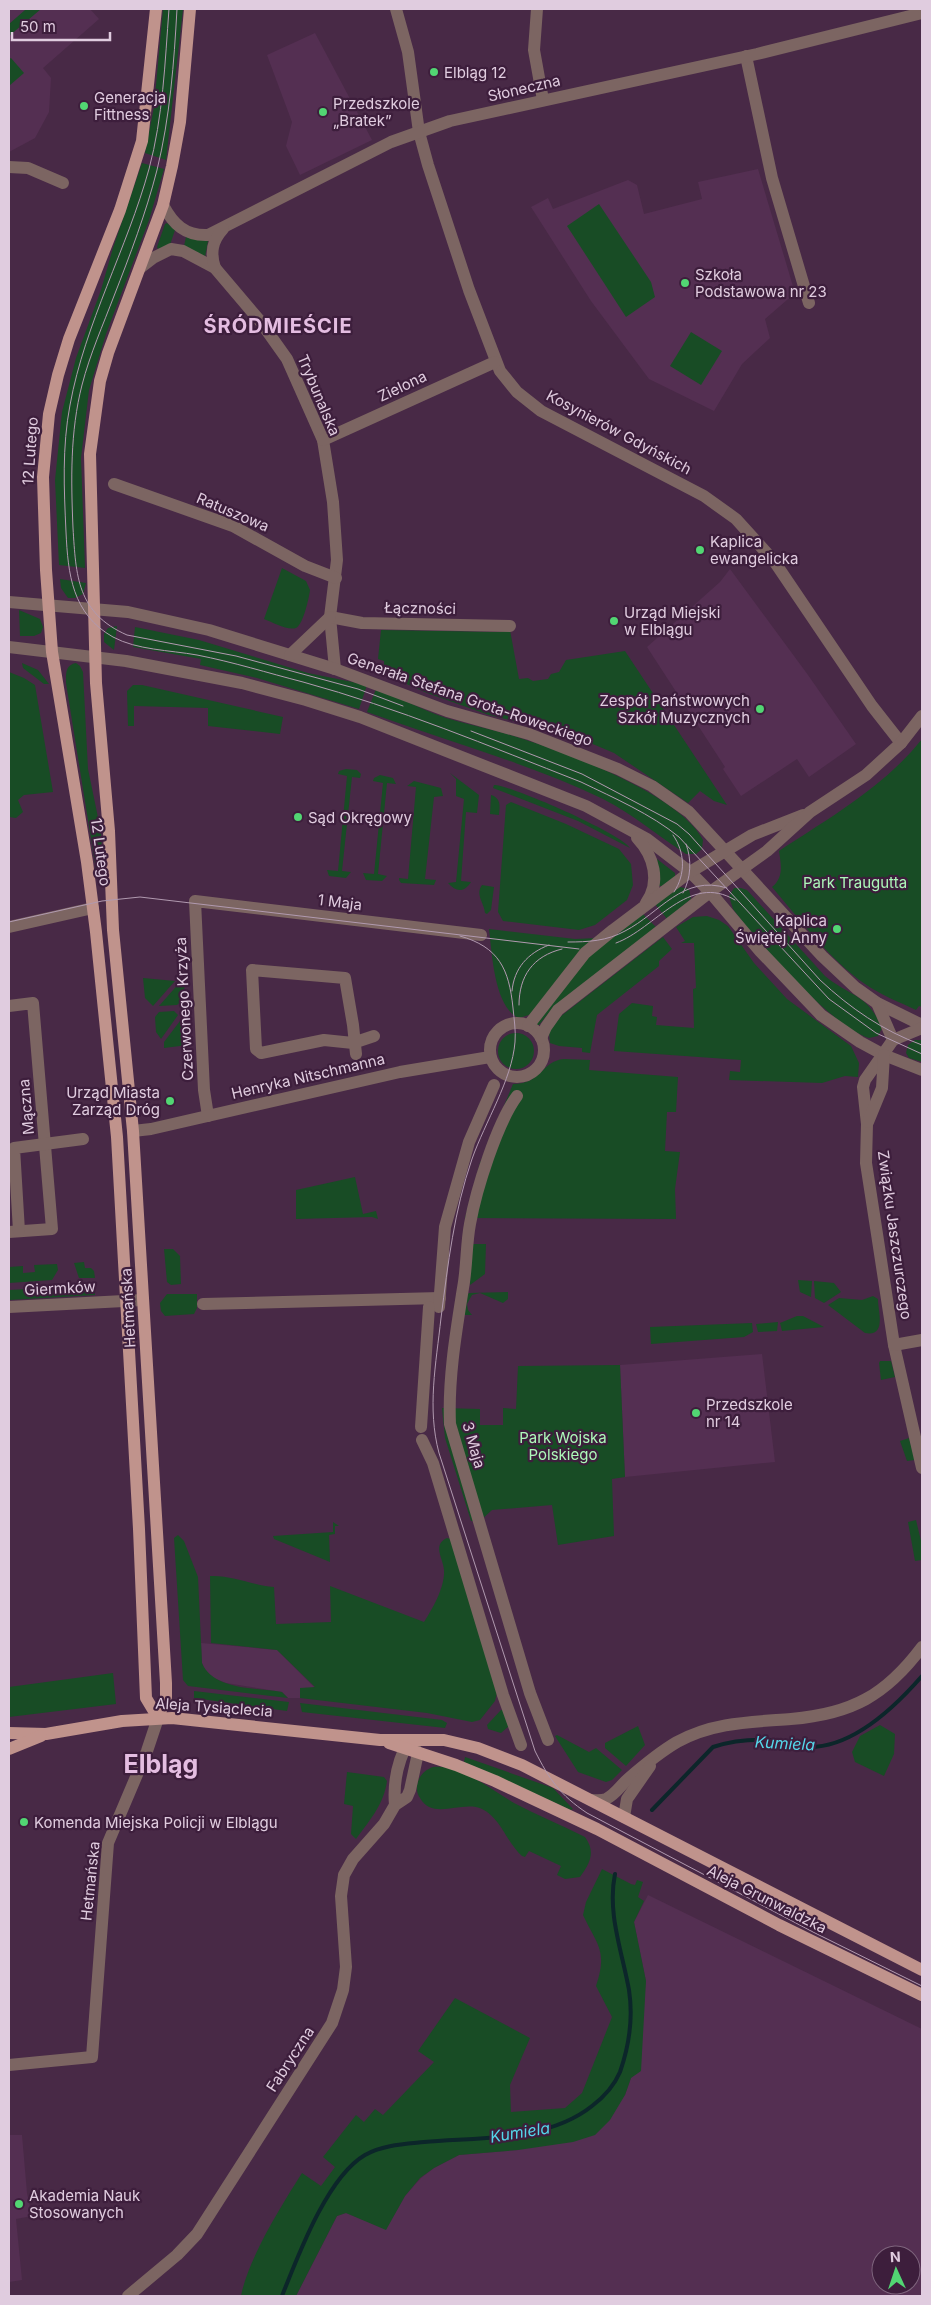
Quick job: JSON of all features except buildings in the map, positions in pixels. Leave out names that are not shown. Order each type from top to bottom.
[{"type":"main road","name":"12 Lutego","points":[[93,908],[67,734],[52,652],[43,477],[52,395],[70,338],[120,210],[138,156],[146,111],[156,9]]},
{"type":"main road","name":"12 Lutego","points":[[111,896],[109,831],[102,759],[96,656],[90,484],[91,437],[100,381],[108,353],[163,205],[180,122],[190,9]]},
{"type":"main road","name":"Hetmańska","points":[[111,896],[133,1131],[166,1697],[158,1718]]},
{"type":"main road","name":"Hetmańska","points":[[93,908],[117,1136],[139,1529],[146,1698],[158,1718]]},
{"type":"main road","name":"Aleja Tysiąclecia","points":[[9,1733],[46,1734],[122,1721],[158,1718],[188,1719],[406,1744],[452,1741],[501,1756],[624,1817]]},
{"type":"main road","name":"Aleja Tysiąclecia","points":[[9,1749],[46,1734]]},
{"type":"main road","name":"Aleja Grunwaldzka","points":[[418,1753],[495,1781],[597,1829],[779,1925],[922,1995]]},
{"type":"main road","name":"Aleja Grunwaldzka","points":[[624,1817],[922,1970]]},
{"type":"street","name":"Kosynierów Gdyńskich","points":[[396,9],[408,52],[419,132],[443,215],[495,362],[517,392],[541,411],[704,496],[736,519],[774,561],[872,706],[901,743]]},
{"type":"street","points":[[537,9],[534,50],[543,100]]},
{"type":"street","name":"Słoneczna","points":[[163,205],[172,221],[189,233],[208,235],[391,142],[450,122],[746,56],[922,13]]},
{"type":"street","points":[[746,56],[772,178],[810,303]]},
{"type":"street","points":[[9,167],[28,168],[63,182]]},
{"type":"street","points":[[215,268],[212,255],[214,243],[226,226]]},
{"type":"street","points":[[140,268],[170,249],[183,251],[215,268]]},
{"type":"street","name":"Trybunalska","points":[[215,268],[260,321],[287,359],[323,440],[333,502],[337,560],[330,617],[335,670]]},
{"type":"street","name":"Zielona","points":[[323,440],[495,362]]},
{"type":"street","name":"Ratuszowa","points":[[114,484],[233,526],[306,566],[336,578]]},
{"type":"street","name":"Generała Stefana Grota-Roweckiego","points":[[9,602],[95,609],[168,620],[290,655],[447,712],[529,734],[618,769],[652,786],[684,807],[836,970],[877,1003],[922,1027]]},
{"type":"street","points":[[290,655],[330,617]]},
{"type":"street","name":"Łączności","points":[[330,617],[362,623],[510,626]]},
{"type":"street","points":[[9,647],[96,656],[242,683],[336,709],[565,797],[627,827],[655,845],[690,872],[710,892],[760,951],[821,1015],[860,1042],[884,1055],[922,1070]]},
{"type":"street","points":[[541,1038],[558,1010],[710,892],[768,852],[810,812],[866,775],[901,743],[922,716]]},
{"type":"street","points":[[528,1026],[585,953],[690,872],[752,835],[810,812]]},
{"type":"street","points":[[627,827],[647,850],[655,872],[654,888],[651,897],[644,907]]},
{"type":"street","name":"1 Maja","points":[[195,901],[481,935]]},
{"type":"street","name":"Czerwonego Krzyża","points":[[195,901],[204,1090],[208,1116]]},
{"type":"street","points":[[9,927],[93,908]]},
{"type":"street","points":[[354,1048],[353,1025],[345,978],[252,970],[256,1049],[261,1053],[324,1040],[354,1048],[374,1036]]},
{"type":"street","name":"Mączna","points":[[9,1006],[33,1003],[52,1229],[14,1231]]},
{"type":"street","points":[[877,1003],[893,1040],[922,1027]]},
{"type":"street","points":[[514,1023],[528,1026],[541,1038],[544,1051],[542,1060],[538,1068],[522,1077],[509,1077],[499,1071],[490,1057],[490,1049],[496,1032],[503,1027],[514,1023]]},
{"type":"street","name":"Związku Jaszczurczego","points":[[893,1040],[865,1080],[863,1087],[867,1124],[866,1163],[894,1344],[922,1468]]},
{"type":"street","name":"Związku Jaszczurczego","points":[[867,1124],[882,1088],[884,1055]]},
{"type":"street","name":"Henryka Nitschmanna","points":[[133,1131],[208,1116],[400,1072],[490,1057]]},
{"type":"street","points":[[494,1085],[469,1142],[445,1227],[422,1433],[433,1463],[503,1695],[521,1745]]},
{"type":"street","name":"3 Maja","points":[[517,1096],[502,1122],[481,1180],[470,1224],[463,1290],[457,1318],[449,1408],[450,1424],[523,1670],[548,1740]]},
{"type":"street","name":"Mączna","points":[[45,1143],[83,1139]]},
{"type":"street","points":[[14,1231],[14,1148],[45,1143]]},
{"type":"street","name":"Giermków","points":[[9,1307],[143,1300]]},
{"type":"street","points":[[202,1304],[436,1304]]},
{"type":"street","points":[[894,1344],[922,1340]]},
{"type":"street","points":[[591,1800],[603,1800],[617,1793],[628,1780],[677,1742],[707,1729],[727,1724],[793,1718],[839,1711],[866,1700],[892,1683],[905,1670],[922,1647]]},
{"type":"street","name":"Hetmańska","points":[[9,2064],[92,2057],[108,1843],[149,1747],[158,1718]]},
{"type":"street","points":[[395,1805],[394,1794],[400,1756],[406,1744],[418,1753]]},
{"type":"street","name":"Fabryczna","points":[[128,2296],[177,2255],[208,2219],[332,2023],[343,1990],[346,1967],[341,1896],[344,1875],[353,1859],[384,1824],[395,1805],[407,1797],[418,1753]]},
{"type":"street","points":[[624,1817],[627,1799],[654,1759]]},
{"type":"shaded area","points":[[9,9],[90,9],[99,19],[43,68],[51,78],[49,112],[35,138],[9,152]]},
{"type":"shaded area","name":"Przedszkole „Bratek”","points":[[315,33],[372,140],[300,175],[286,146],[292,122],[267,55]]},
{"type":"shaded area","name":"Szkoła Podstawowa nr 23","points":[[758,169],[795,293],[765,319],[770,338],[742,364],[714,411],[649,379],[591,301],[531,207],[548,198],[553,209],[628,180],[637,185],[644,214],[702,199],[698,182]]},
{"type":"shaded area","name":"Zespół Państwowych Szkół Muzycznych","points":[[730,569],[856,744],[809,777],[797,759],[741,796],[723,769],[725,767],[647,647],[720,582]]},
{"type":"shaded area","name":"Przedszkole nr 14","points":[[762,1354],[775,1462],[625,1477],[620,1365]]},
{"type":"shaded area","points":[[201,1643],[277,1650],[315,1688],[300,1688],[300,1698],[288,1698],[282,1692],[226,1683],[211,1677],[205,1670],[202,1663]]},
{"type":"shaded area","points":[[648,1895],[922,2029],[922,2296],[296,2296],[337,2216],[346,2213],[386,2229],[405,2196],[421,2178],[434,2168],[459,2155],[518,2150],[625,2095],[631,2078],[646,1981],[634,1922]]},
{"type":"shaded area","name":"Akademia Nauk Stosowanych","points":[[9,2135],[22,2135],[27,2193],[32,2216],[16,2219],[22,2280],[9,2282]]},
{"type":"green space","points":[[19,9],[41,9],[9,36],[9,24],[25,10]]},
{"type":"green space","points":[[163,9],[183,9],[166,160],[145,153],[154,107]]},
{"type":"green space","points":[[11,58],[24,73],[9,86],[9,59]]},
{"type":"green space","points":[[142,163],[164,169],[149,220],[106,334],[89,390],[81,458],[85,568],[59,565],[55,480],[62,412],[76,358],[101,290]]},
{"type":"green space","points":[[599,204],[651,282],[655,297],[626,317],[567,226]]},
{"type":"green space","points":[[167,223],[175,230],[170,245],[158,249],[157,247]]},
{"type":"green space","points":[[186,237],[208,241],[205,257],[184,246]]},
{"type":"green space","points":[[691,332],[722,351],[701,385],[670,366]]},
{"type":"green space","points":[[282,568],[306,581],[310,590],[303,617],[299,626],[293,629],[264,619]]},
{"type":"green space","points":[[60,579],[86,583],[83,594],[75,598],[68,598],[61,588]]},
{"type":"green space","points":[[19,610],[40,619],[43,627],[41,633],[34,636],[20,636]]},
{"type":"green space","points":[[117,626],[114,650],[104,642],[104,634],[108,628]]},
{"type":"green space","points":[[135,627],[199,640],[308,673],[367,685],[359,709],[257,678],[200,665],[201,659],[133,647]]},
{"type":"green space","points":[[381,630],[499,632],[510,630],[519,679],[528,678],[533,681],[548,679],[551,674],[559,672],[566,660],[625,651],[727,805],[714,801],[700,791],[688,803],[614,753],[569,734],[489,715],[427,693],[384,674],[384,661],[378,659]]},
{"type":"green space","points":[[22,663],[38,670],[49,684],[44,684],[23,668]]},
{"type":"green space","points":[[76,663],[83,672],[88,769],[101,832],[103,875],[101,878],[97,876],[66,683],[68,668]]},
{"type":"green space","points":[[9,672],[35,685],[53,792],[24,795],[18,800],[23,812],[16,818],[9,817]]},
{"type":"green space","points":[[133,685],[142,685],[283,717],[280,734],[208,726],[208,708],[134,706],[134,726],[128,726],[127,691]]},
{"type":"green space","points":[[376,689],[446,718],[504,733],[543,746],[622,778],[672,807],[691,823],[703,840],[702,849],[696,854],[686,854],[625,811],[575,786],[516,763],[367,712]]},
{"type":"green space","name":"Park Traugutta","points":[[922,739],[922,1007],[919,1006],[916,1010],[877,992],[839,963],[772,887],[780,875],[779,851],[873,787],[891,772]]},
{"type":"green space","points":[[346,769],[357,770],[361,774],[360,778],[352,777],[342,871],[351,872],[346,878],[329,876],[327,870],[338,871],[347,776],[338,774],[339,771]]},
{"type":"green space","points":[[450,773],[479,795],[477,813],[466,812],[461,881],[471,882],[463,890],[457,890],[448,883],[456,882],[464,799],[456,796],[456,779]]},
{"type":"green space","points":[[380,775],[393,778],[396,784],[387,783],[378,874],[387,876],[382,881],[366,880],[363,873],[374,874],[383,783],[373,781],[374,778]]},
{"type":"green space","points":[[414,781],[441,788],[443,796],[434,797],[425,879],[436,880],[434,885],[401,883],[399,880],[399,878],[408,879],[416,787],[407,786]]},
{"type":"green space","points":[[494,785],[521,793],[565,811],[608,832],[623,841],[630,848],[578,821],[493,788]]},
{"type":"green space","points":[[491,795],[498,800],[500,806],[499,815],[490,814]]},
{"type":"green space","points":[[511,802],[566,824],[619,849],[631,864],[633,885],[627,900],[595,925],[579,930],[503,921],[498,912],[506,805]]},
{"type":"green space","points":[[657,859],[675,873],[675,877],[662,886],[659,886]]},
{"type":"green space","points":[[482,885],[494,887],[491,910],[487,914],[485,913],[479,892]]},
{"type":"green space","points":[[680,887],[689,889],[691,899],[667,919],[655,904]]},
{"type":"green space","points":[[734,888],[747,890],[825,976],[858,997],[871,1008],[882,1028],[878,1036],[869,1038],[854,1031],[836,1018],[796,982],[759,942],[733,909],[729,896]]},
{"type":"green space","points":[[643,914],[656,927],[552,1009],[537,1025],[590,955]]},
{"type":"green space","points":[[707,916],[719,920],[728,926],[754,963],[787,999],[851,1046],[859,1063],[858,1077],[845,1076],[822,1083],[729,1080],[730,1071],[740,1072],[741,1060],[614,1051],[619,1014],[632,1003],[653,1006],[652,1016],[657,1017],[656,1025],[694,1028],[693,989],[696,988],[694,943],[681,943],[685,941],[676,927],[693,917]]},
{"type":"green space","points":[[489,929],[575,939],[597,938],[532,1014],[519,1018],[504,1003],[499,992],[493,965]]},
{"type":"green space","points":[[663,937],[672,949],[659,961],[659,966],[597,1015],[590,1053],[582,1052],[582,1048],[559,1046],[550,1043],[549,1032],[561,1016]]},
{"type":"green space","points":[[143,978],[175,981],[153,1006],[145,998]]},
{"type":"green space","points":[[181,981],[184,982],[185,998],[177,1005],[159,1006]]},
{"type":"green space","points":[[174,1011],[178,1015],[161,1039],[156,1032],[155,1017],[159,1012]]},
{"type":"green space","points":[[183,1017],[186,1018],[188,1045],[164,1048],[164,1042]]},
{"type":"green space","points":[[516,1033],[523,1034],[529,1038],[533,1044],[533,1058],[529,1064],[523,1068],[516,1069],[509,1068],[503,1064],[499,1058],[498,1051],[499,1044],[503,1038],[509,1034]]},
{"type":"green space","points":[[915,1040],[922,1040],[922,1062],[909,1058],[906,1053],[908,1045]]},
{"type":"green space","points":[[564,1059],[590,1060],[589,1070],[678,1077],[676,1112],[667,1112],[665,1151],[680,1152],[675,1189],[676,1219],[465,1218],[480,1163],[513,1084],[530,1080],[550,1064]]},
{"type":"green space","points":[[355,1177],[363,1214],[376,1211],[378,1219],[372,1217],[296,1219],[296,1190]]},
{"type":"green space","points":[[471,1244],[486,1244],[485,1274],[470,1285]]},
{"type":"green space","points":[[164,1249],[173,1249],[180,1256],[181,1284],[171,1285],[167,1282]]},
{"type":"green space","points":[[84,1262],[85,1268],[91,1268],[94,1271],[95,1278],[79,1278],[74,1263]]},
{"type":"green space","points":[[57,1264],[58,1270],[52,1280],[9,1283],[9,1267],[23,1266],[23,1273],[35,1272],[34,1265]]},
{"type":"green space","points":[[798,1280],[812,1281],[811,1297],[800,1292]]},
{"type":"green space","points":[[814,1281],[834,1283],[841,1292],[824,1303],[815,1298]]},
{"type":"green space","points":[[95,1285],[95,1295],[9,1300],[9,1290]]},
{"type":"green space","points":[[508,1292],[508,1299],[503,1303],[480,1293],[472,1295],[467,1304],[468,1310],[472,1315],[461,1315],[463,1297],[469,1293]]},
{"type":"green space","points":[[167,1294],[197,1294],[197,1308],[194,1314],[165,1316],[161,1311],[160,1303]]},
{"type":"green space","points":[[873,1296],[878,1299],[880,1322],[879,1327],[872,1333],[865,1333],[828,1305],[839,1298],[862,1300]]},
{"type":"green space","points":[[797,1316],[803,1316],[824,1327],[782,1331],[780,1323]]},
{"type":"green space","points":[[778,1322],[777,1331],[758,1332],[756,1324]]},
{"type":"green space","points":[[752,1323],[753,1332],[744,1337],[651,1344],[650,1327]]},
{"type":"green space","points":[[880,1361],[891,1361],[895,1377],[881,1380]]},
{"type":"green space","name":"Park Wojska Polskiego","points":[[620,1365],[625,1477],[612,1479],[614,1536],[558,1545],[552,1505],[492,1510],[479,1522],[471,1521],[445,1438],[442,1408],[480,1409],[480,1425],[503,1425],[503,1408],[516,1409],[518,1366]]},
{"type":"green space","points":[[909,1438],[915,1460],[907,1461],[900,1441]]},
{"type":"green space","points":[[916,1520],[922,1545],[922,1560],[915,1561],[908,1522]]},
{"type":"green space","points":[[333,1522],[339,1526],[335,1526],[335,1534],[329,1535],[330,1562],[274,1539],[273,1536],[333,1532]]},
{"type":"green space","points":[[178,1535],[184,1541],[198,1577],[202,1663],[208,1672],[226,1683],[282,1692],[288,1698],[188,1686],[183,1680],[174,1538]]},
{"type":"green space","points":[[447,1538],[451,1539],[497,1693],[495,1701],[480,1720],[472,1722],[427,1713],[300,1698],[300,1688],[315,1687],[277,1650],[211,1643],[210,1576],[226,1577],[274,1587],[276,1624],[331,1622],[330,1586],[424,1622],[435,1604],[443,1583],[444,1570],[439,1548],[440,1544]]},
{"type":"green space","points":[[113,1673],[116,1704],[9,1717],[9,1687]]},
{"type":"green space","points":[[194,1691],[289,1702],[287,1711],[194,1698]]},
{"type":"green space","points":[[300,1703],[442,1720],[447,1723],[445,1728],[302,1712]]},
{"type":"green space","points":[[501,1710],[504,1710],[509,1726],[501,1733],[488,1729],[487,1725]]},
{"type":"green space","points":[[880,1725],[895,1734],[894,1754],[884,1776],[855,1762],[852,1752],[860,1736]]},
{"type":"green space","points":[[638,1726],[645,1745],[626,1766],[605,1748],[605,1743]]},
{"type":"green space","points":[[557,1735],[589,1752],[596,1748],[622,1770],[612,1780],[606,1782],[578,1772],[555,1736]]},
{"type":"green space","points":[[465,1757],[553,1788],[573,1809],[571,1810],[464,1762]]},
{"type":"green space","points":[[433,1767],[443,1767],[465,1774],[514,1803],[585,1837],[591,1853],[587,1867],[580,1877],[565,1879],[557,1875],[561,1866],[529,1851],[525,1857],[522,1856],[494,1818],[482,1809],[466,1807],[440,1809],[426,1805],[420,1798],[417,1784],[423,1773]]},
{"type":"green space","points":[[347,1772],[384,1777],[387,1781],[380,1804],[356,1839],[351,1834],[353,1806],[344,1804]]},
{"type":"green space","points":[[602,1869],[631,1884],[635,1885],[637,1880],[643,1882],[638,1897],[644,1901],[634,1922],[646,1981],[641,2071],[631,2078],[625,2095],[610,2120],[595,2135],[573,2142],[518,2150],[459,2155],[434,2168],[420,2178],[405,2196],[386,2230],[346,2213],[337,2216],[296,2296],[241,2296],[258,2250],[275,2217],[302,2173],[321,2186],[335,2167],[323,2157],[356,2115],[364,2122],[375,2109],[383,2115],[434,2062],[418,2051],[455,1998],[530,2038],[510,2085],[511,2112],[565,2108],[582,2093],[612,2017],[596,1986],[601,1956],[583,1915],[586,1902]]},
{"type":"waterway","name":"Kumiela","points":[[652,1810],[713,1747],[734,1742],[756,1740],[775,1741],[808,1747],[824,1746],[841,1741],[871,1724],[886,1712],[922,1676]]},
{"type":"waterway","name":"Kumiela","points":[[282,2296],[305,2240],[326,2199],[351,2166],[365,2155],[379,2149],[401,2144],[489,2138],[533,2132],[574,2118],[601,2099],[608,2091],[620,2072],[628,2041],[630,2021],[629,1990],[614,1918],[613,1889],[615,1874]]},
{"type":"tram line","points":[[169,9],[165,69],[154,149],[140,199],[86,345],[67,421],[64,484],[68,563],[75,592],[89,617],[99,628],[113,637],[132,645],[197,655],[237,664],[338,692],[478,741],[581,782],[632,807],[657,821],[679,837],[829,999],[876,1033],[922,1054]]},
{"type":"tram line","points":[[177,9],[173,70],[157,170],[137,234],[89,362],[75,420],[72,456],[73,528],[78,577],[82,591],[98,616],[110,626],[127,635],[236,656],[358,689],[403,706]]},
{"type":"tram line","points":[[471,731],[582,774],[677,824],[689,834],[820,980],[843,1000],[880,1026],[922,1045]]},
{"type":"tram line","points":[[673,835],[682,856],[681,878],[674,892]]},
{"type":"tram line","points":[[683,893],[690,869],[686,844]]},
{"type":"tram line","points":[[568,942],[597,940],[625,931],[673,898],[697,886],[711,885],[727,888]]},
{"type":"tram line","points":[[616,943],[630,936],[687,898],[702,893],[718,893],[735,900]]},
{"type":"tram line","points":[[9,922],[102,901],[140,897],[579,949]]},
{"type":"tram line","points":[[460,936],[484,946],[493,953],[505,971],[511,994],[515,1038],[509,1071],[477,1145],[456,1218],[437,1352],[433,1403],[435,1436],[535,1751],[556,1786],[569,1800],[587,1813],[813,1932],[922,1986]]},
{"type":"tram line","points":[[512,991],[516,975],[523,962],[541,948],[549,945]]},
{"type":"tram line","points":[[519,1005],[522,985],[530,969],[543,957],[562,949]]},
{"type":"place","name":"Elbląg 12","points":[[434,72]]},
{"type":"place","name":"Generacja Fittness","points":[[84,106]]},
{"type":"place","name":"Przedszkole „Bratek”","points":[[323,112]]},
{"type":"place","name":"Szkoła Podstawowa nr 23","points":[[685,283]]},
{"type":"place","name":"Kaplica ewangelicka","points":[[700,550]]},
{"type":"place","name":"Urząd Miejski w Elblągu","points":[[614,621]]},
{"type":"place","name":"Zespół Państwowych Szkół Muzycznych","points":[[760,709]]},
{"type":"place","name":"Sąd Okręgowy","points":[[298,817]]},
{"type":"place","name":"Kaplica Świętej Anny","points":[[837,929]]},
{"type":"place","name":"Urząd Miasta Zarząd Dróg","points":[[170,1101]]},
{"type":"place","name":"Przedszkole nr 14","points":[[696,1413]]},
{"type":"place","name":"Komenda Miejska Policji w Elblągu","points":[[24,1822]]},
{"type":"place","name":"Akademia Nauk Stosowanych","points":[[19,2204]]},
{"type":"district","name":"ŚRÓDMIEŚCIE","points":[[278,326]]},
{"type":"district","name":"Elbląg","points":[[161,1764]]}]
